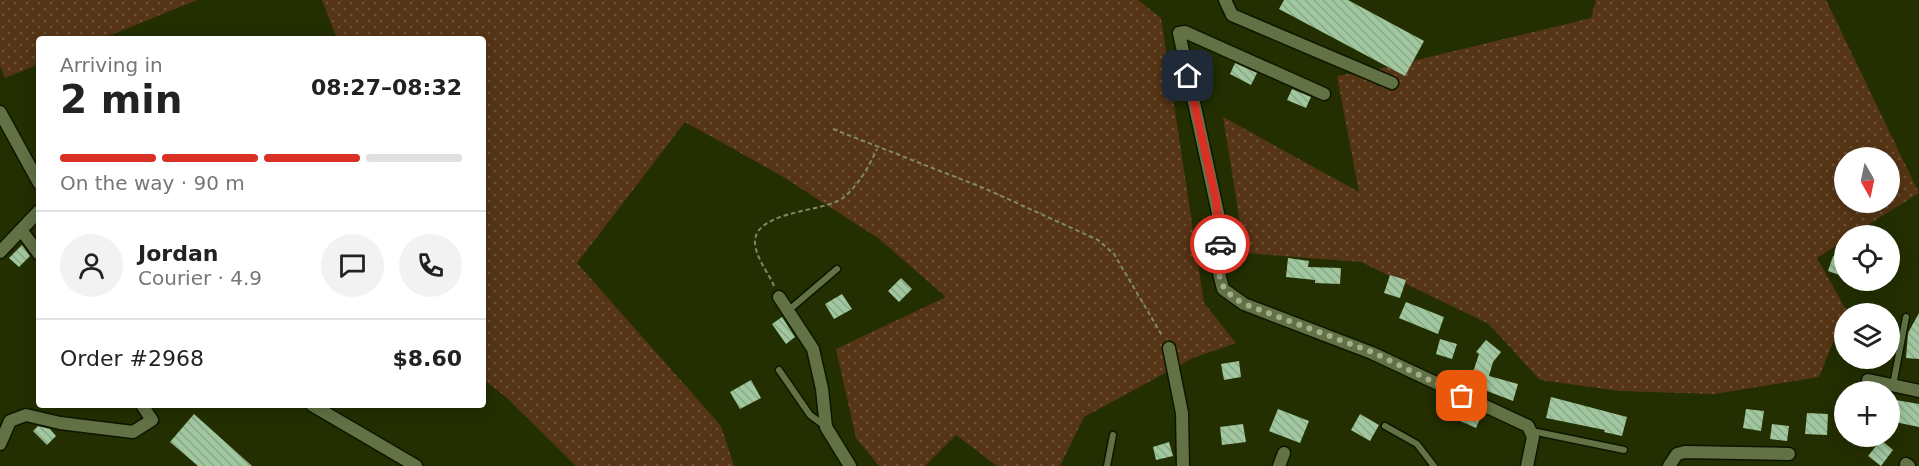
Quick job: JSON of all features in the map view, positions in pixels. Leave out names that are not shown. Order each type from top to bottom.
[{"type":"street","points":[[1225,0],[1232,15],[1392,83]]},
{"type":"street","points":[[1324,94],[1185,32],[1179,33],[1219,218],[1218,269],[1223,289],[1244,304],[1407,368],[1521,422],[1532,430],[1527,466]]},
{"type":"street","points":[[0,112],[36,178]]},
{"type":"street","points":[[0,252],[36,215]]},
{"type":"street","points":[[22,231],[36,250]]},
{"type":"street","points":[[779,297],[813,349],[822,389],[826,427],[850,466]]},
{"type":"street","points":[[1169,348],[1182,413],[1183,466]]},
{"type":"street","points":[[1868,380],[1872,381]]},
{"type":"street","points":[[1900,387],[1919,391]]},
{"type":"street","points":[[0,444],[10,421],[26,415],[60,423],[133,432],[152,420],[144,408]]},
{"type":"street","points":[[317,408],[416,466]]},
{"type":"street","points":[[1669,466],[1677,454],[1685,452],[1789,454]]},
{"type":"street","points":[[1279,466],[1284,453]]},
{"type":"lane","points":[[789,310],[837,269]]},
{"type":"lane","points":[[1894,381],[1906,317]]},
{"type":"lane","points":[[779,370],[810,415],[826,427]]},
{"type":"lane","points":[[1385,426],[1417,444],[1434,466]]},
{"type":"lane","points":[[1532,430],[1624,450]]},
{"type":"lane","points":[[1107,466],[1113,435]]},
{"type":"path","points":[[833,129],[1020,204],[1098,240],[1114,254],[1169,348]]},
{"type":"path","points":[[779,297],[755,248],[756,236],[764,226],[776,218],[831,204],[843,198],[868,168],[878,148]]},
{"type":"shaded area","points":[[0,0],[197,0],[108,36],[36,36],[36,65],[5,78],[0,65]]},
{"type":"shaded area","points":[[322,0],[1138,0],[1161,18],[1204,303],[1236,343],[1193,358],[1084,417],[1060,466],[997,466],[956,435],[925,466],[879,466],[856,438],[836,349],[946,297],[878,238],[780,175],[685,122],[577,263],[721,426],[734,466],[576,466],[506,397],[486,381],[486,36],[336,36]]},
{"type":"shaded area","points":[[1596,0],[1826,0],[1897,147],[1834,147],[1834,213],[1887,213],[1868,225],[1834,225],[1834,247],[1817,258],[1842,303],[1834,303],[1834,340],[1819,377],[1714,394],[1620,391],[1540,380],[1489,324],[1361,262],[1245,253],[1223,117],[1359,192],[1337,76],[1388,67],[1591,18]]},
{"type":"shaded area","points":[[1900,154],[1919,193],[1900,205]]},
{"type":"building","points":[[1284,0],[1348,0],[1424,41],[1405,76],[1279,9]]},
{"type":"building","points":[[1235,63],[1257,73],[1251,85],[1230,74]]},
{"type":"building","points":[[1292,89],[1311,97],[1306,108],[1287,100]]},
{"type":"building","points":[[22,245],[30,256],[19,267],[9,258]]},
{"type":"building","points":[[1833,256],[1834,273],[1828,271]]},
{"type":"building","points":[[1288,258],[1309,261],[1308,267],[1341,268],[1340,284],[1315,283],[1315,280],[1286,277]]},
{"type":"building","points":[[1390,275],[1406,280],[1400,298],[1384,293]]},
{"type":"building","points":[[901,278],[912,289],[899,302],[888,291]]},
{"type":"building","points":[[842,294],[852,309],[834,319],[825,304]]},
{"type":"building","points":[[1406,302],[1444,317],[1438,334],[1399,318]]},
{"type":"building","points":[[1919,313],[1919,359],[1906,358],[1908,333]]},
{"type":"building","points":[[782,317],[795,337],[786,344],[772,324]]},
{"type":"building","points":[[1440,339],[1457,344],[1452,359],[1436,354]]},
{"type":"building","points":[[1486,340],[1501,352],[1493,362],[1489,376],[1518,384],[1513,401],[1469,384],[1479,354],[1476,352]]},
{"type":"building","points":[[1239,361],[1241,377],[1224,380],[1221,364]]},
{"type":"building","points":[[751,380],[761,398],[740,409],[730,392]]},
{"type":"building","points":[[1551,397],[1627,417],[1622,436],[1604,432],[1605,430],[1546,418]]},
{"type":"building","points":[[1900,401],[1919,404],[1919,427],[1900,423]]},
{"type":"building","points":[[1465,406],[1482,414],[1476,428],[1458,420]]},
{"type":"building","points":[[1278,409],[1309,421],[1300,443],[1269,431]]},
{"type":"building","points":[[1746,409],[1764,411],[1761,431],[1743,428]]},
{"type":"building","points":[[1807,413],[1828,414],[1827,435],[1805,434]]},
{"type":"building","points":[[194,414],[252,466],[198,466],[170,442]]},
{"type":"building","points":[[1360,414],[1379,425],[1370,441],[1351,430]]},
{"type":"building","points":[[1243,424],[1246,442],[1222,445],[1220,427]]},
{"type":"building","points":[[1772,424],[1789,426],[1787,441],[1770,439]]},
{"type":"building","points":[[38,426],[50,429],[56,436],[47,445],[33,431]]},
{"type":"building","points":[[1169,442],[1173,456],[1156,460],[1153,447]]},
{"type":"building","points":[[1875,447],[1889,447],[1893,450],[1881,466],[1868,456]]},
{"type":"way so far","points":[[1220,244],[1219,281],[1230,296],[1244,304],[1372,352],[1462,396]]},
{"type":"route","points":[[1188,76],[1216,200],[1221,234],[1220,244]]}]
